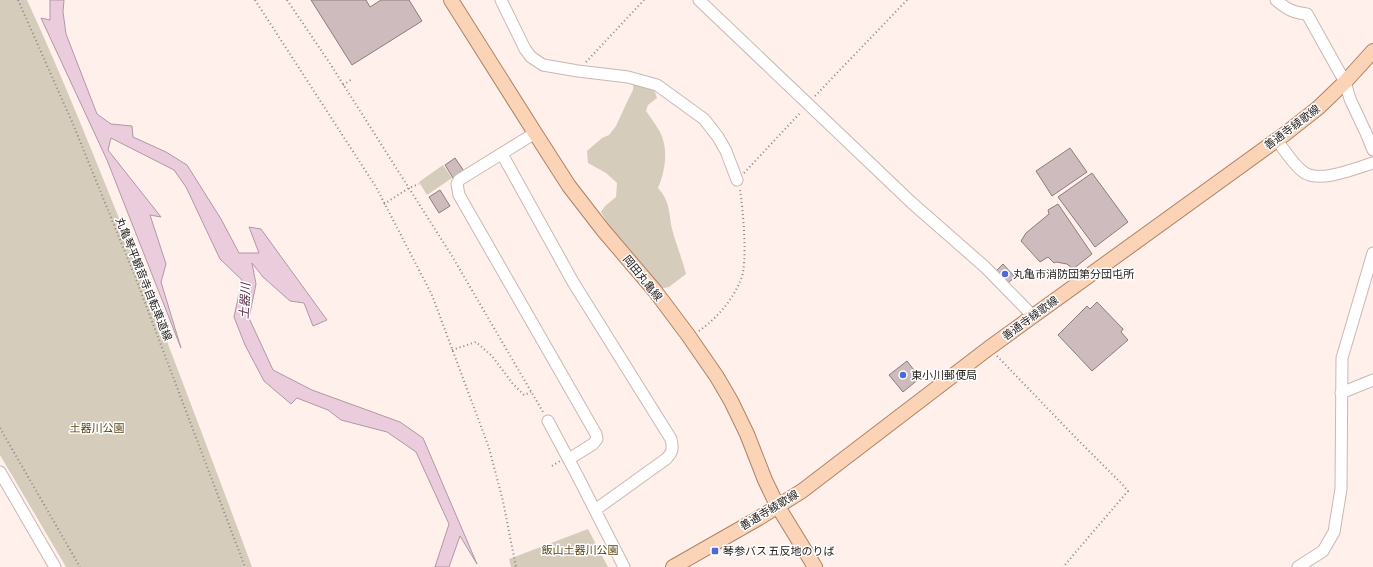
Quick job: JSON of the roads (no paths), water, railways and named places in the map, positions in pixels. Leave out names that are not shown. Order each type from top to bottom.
[{"type":"main road","name":"岡田丸亀線","points":[[451,0],[569,186],[655,291],[717,376],[747,434],[765,480],[777,505],[815,567]]},
{"type":"main road","name":"善通寺綾歌線","points":[[673,567],[759,518],[802,490],[989,348],[1277,140],[1318,108],[1345,82],[1373,51]]},
{"type":"street","points":[[501,0],[524,49],[531,57],[543,64],[578,71],[628,77],[658,85],[704,119],[718,137],[726,151],[737,180]]},
{"type":"street","points":[[699,0],[912,202],[985,267],[1033,316]]},
{"type":"street","points":[[1276,0],[1296,13],[1307,14],[1345,82],[1350,99],[1373,150]]},
{"type":"street","points":[[535,134],[459,180],[457,184],[459,195],[596,434],[597,439],[593,444],[569,459]]},
{"type":"street","points":[[1277,140],[1303,172],[1310,176],[1328,176],[1373,163]]},
{"type":"street","points":[[502,154],[573,282],[671,439],[673,447],[672,453],[666,459],[595,510]]},
{"type":"street","points":[[1298,567],[1323,551],[1334,532],[1341,489],[1342,358],[1373,253]]},
{"type":"street","points":[[1341,393],[1373,380]]},
{"type":"street","points":[[548,421],[624,567]]},
{"type":"street","points":[[0,472],[55,567]]},
{"type":"water","name":"土器川","points":[[50,0],[64,0],[63,12],[66,34],[97,114],[111,124],[132,126],[133,137],[166,152],[187,165],[221,219],[239,253],[259,253],[249,227],[261,229],[327,320],[313,326],[304,303],[290,301],[263,277],[252,263],[256,284],[249,318],[273,370],[312,390],[400,422],[423,438],[477,564],[460,536],[449,567],[435,567],[449,524],[416,452],[387,432],[341,420],[328,410],[297,398],[291,404],[264,381],[245,345],[234,317],[242,280],[220,259],[186,187],[174,170],[111,138],[108,150],[161,217],[150,215],[166,264],[161,282],[181,348],[107,160],[41,18],[50,20]]},
{"type":"place","name":"丸亀市消防団第分団屯所","points":[[1005,274]]},
{"type":"place","name":"東小川郵便局","points":[[903,375]]},
{"type":"place","name":"琴参バス 五反地のりば","points":[[715,551]]},
{"type":"park label","name":"土器川公園","points":[[97,428]]},
{"type":"park label","name":"飯山土器川公園","points":[[580,550]]}]
